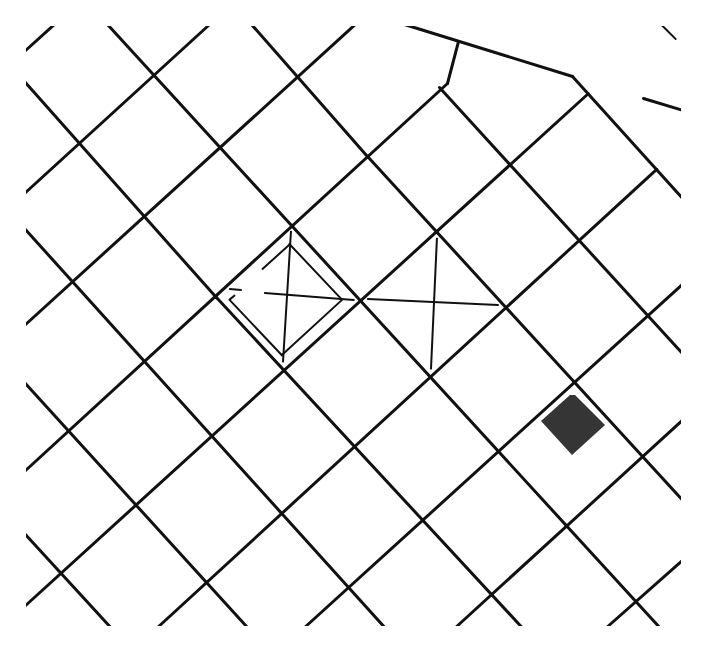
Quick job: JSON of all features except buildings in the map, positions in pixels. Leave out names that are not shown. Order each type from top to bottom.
[{"type":"street","points":[[24,51],[54,24]]},
{"type":"street","points":[[107,24],[660,628]]},
{"type":"street","points":[[24,193],[209,24]]},
{"type":"street","points":[[251,24],[368,157],[438,229],[683,501]]},
{"type":"street","points":[[24,325],[355,24]]},
{"type":"street","points":[[405,24],[564,72],[588,93],[683,199]]},
{"type":"street","points":[[24,471],[368,157],[439,87],[447,83],[458,41]]},
{"type":"street","points":[[24,81],[216,297],[353,447],[493,593],[523,628]]},
{"type":"street","points":[[439,87],[683,354]]},
{"type":"street","points":[[24,606],[588,93]]},
{"type":"street","points":[[643,98],[683,110]]},
{"type":"street","points":[[156,628],[656,169]]},
{"type":"street","points":[[24,228],[385,628]]},
{"type":"street","points":[[303,628],[683,283]]},
{"type":"street","points":[[24,382],[248,628]]},
{"type":"street","points":[[454,628],[683,419]]},
{"type":"street","points":[[24,533],[111,628]]},
{"type":"street","points":[[605,628],[683,559]]},
{"type":"path","points":[[661,24],[676,39]]},
{"type":"path","points":[[283,370],[282,355],[291,225]]},
{"type":"path","points":[[430,376],[438,229]]},
{"type":"path","points":[[263,269],[290,245]]},
{"type":"path","points":[[290,245],[342,300]]},
{"type":"path","points":[[225,288],[241,290]]},
{"type":"path","points":[[266,293],[342,300],[507,306]]},
{"type":"path","points":[[235,296],[230,300],[282,355]]},
{"type":"path","points":[[282,355],[342,300]]}]
